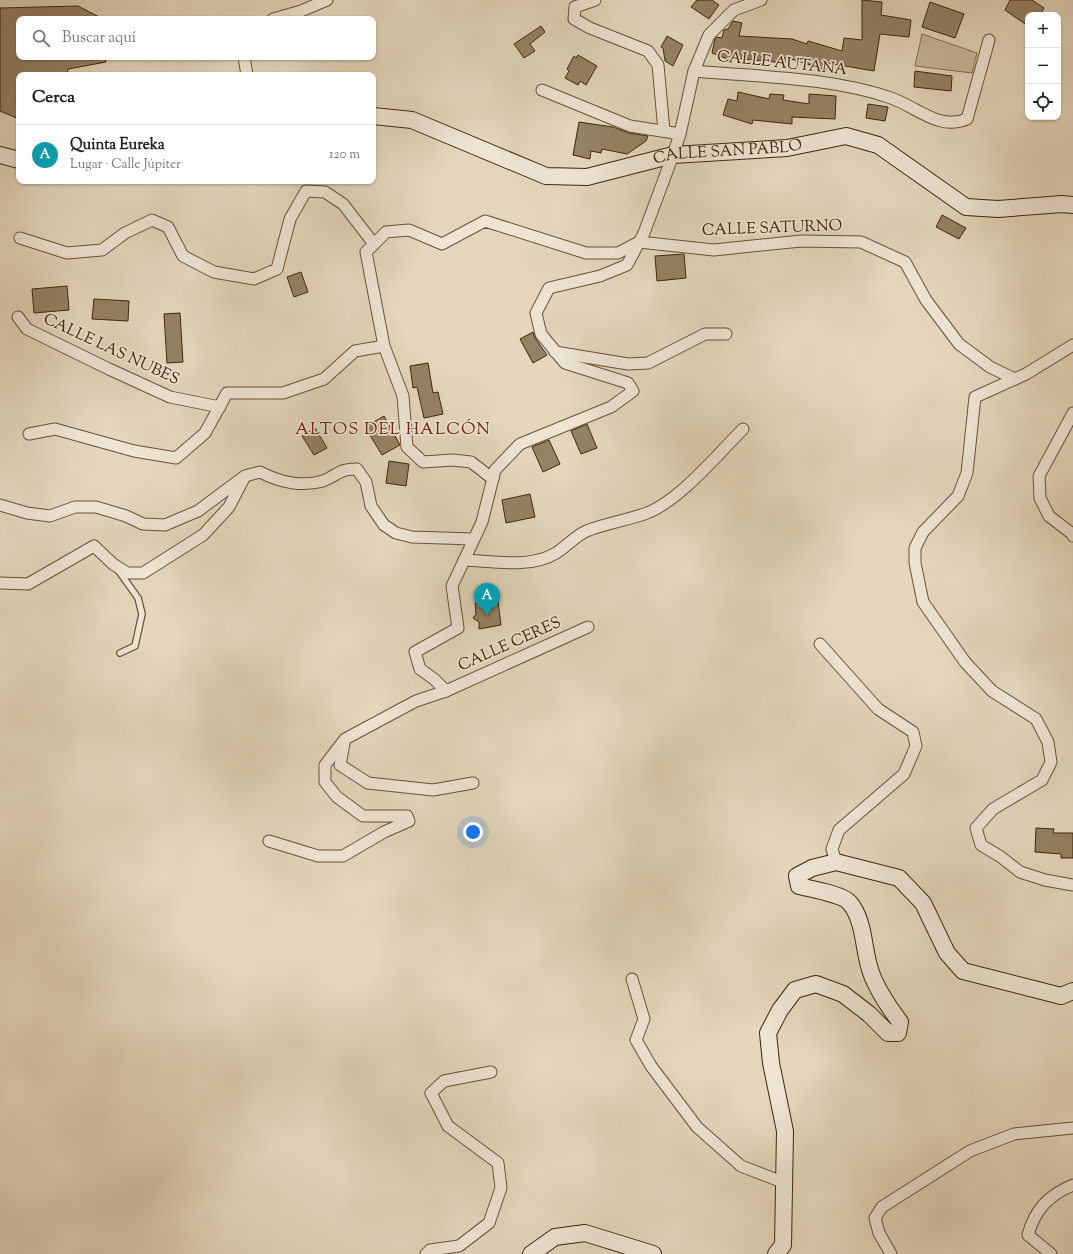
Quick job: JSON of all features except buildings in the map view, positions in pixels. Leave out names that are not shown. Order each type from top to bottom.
[{"type":"street","points":[[284,16],[301,11],[328,0]]},
{"type":"street","points":[[595,0],[575,7],[574,18],[590,28],[648,51],[658,65],[664,131]]},
{"type":"street","points":[[446,691],[434,679],[420,669],[415,652],[458,628],[452,586],[482,522],[495,470],[520,444],[611,407],[633,392],[628,383],[565,363],[541,334],[536,313],[549,288],[600,276],[627,265],[639,242],[673,155],[680,134],[694,71],[709,35],[734,10],[761,0]]},
{"type":"street","name":"CALLE AUTANA","points":[[694,71],[834,84],[891,98],[940,122],[958,123],[967,119],[989,40]]},
{"type":"street","points":[[244,60],[246,72]]},
{"type":"street","points":[[542,90],[630,126],[680,134]]},
{"type":"street","name":"CALLE SAN PABLO","points":[[376,116],[412,120],[546,176],[587,177],[673,155],[787,148],[846,136],[878,145],[966,207],[998,209],[1069,203]]},
{"type":"street","points":[[0,155],[16,159]]},
{"type":"street","points":[[20,238],[67,253],[102,250],[125,234],[152,220],[168,227],[183,256],[214,272],[254,279],[276,269],[290,219],[306,191],[325,192],[342,204],[374,244]]},
{"type":"street","points":[[493,479],[471,462],[453,460],[423,462],[407,447],[403,396],[384,346],[366,252],[386,232],[408,230],[442,244],[485,221],[586,253],[618,253],[639,242]]},
{"type":"street","name":"CALLE SATURNO","points":[[639,242],[714,250],[800,241],[861,242],[906,262],[926,300],[959,344],[990,367],[1014,379]]},
{"type":"street","name":"CALLE LAS NUBES","points":[[18,317],[27,328],[123,376],[170,397],[220,407]]},
{"type":"street","points":[[555,352],[628,364],[648,364],[705,334],[726,334]]},
{"type":"street","points":[[29,434],[56,429],[134,451],[176,458],[205,433],[227,393],[283,393],[324,379],[355,351],[384,346]]},
{"type":"street","points":[[1073,349],[975,397],[967,473],[958,496],[923,532],[915,548],[915,563],[923,602],[965,662],[992,691],[1036,719],[1048,742],[1051,762],[1042,780],[994,809],[976,828],[980,845],[1001,857],[1020,872],[1045,880],[1073,885]]},
{"type":"street","points":[[1073,413],[1039,476],[1040,498],[1050,516],[1073,536]]},
{"type":"street","points":[[464,560],[513,563],[538,560],[556,554],[587,531],[648,513],[666,502],[691,481],[743,429]]},
{"type":"street","points":[[0,505],[27,513],[50,516],[75,507],[96,507],[126,516],[143,524],[166,525],[198,511],[245,476],[260,472],[271,478],[305,485],[324,480],[344,470],[357,470],[366,482],[371,506],[384,525],[396,533],[412,537],[473,539]]},
{"type":"street","points":[[0,584],[28,584],[94,546],[113,564],[127,574],[144,574],[203,535],[229,507],[245,476]]},
{"type":"street","name":"CALLE CERES","points":[[346,739],[416,701],[446,691],[588,627]]},
{"type":"street","points":[[820,644],[878,709],[912,732],[916,746],[904,774],[839,830],[832,849],[836,862]]},
{"type":"street","points":[[346,739],[340,765],[368,783],[432,790],[473,783]]},
{"type":"street","points":[[269,841],[318,856],[343,856],[384,832],[409,821],[407,816],[363,816],[337,796],[325,782],[325,765],[346,739]]},
{"type":"street","points":[[776,1254],[783,1245],[785,1131],[768,1033],[780,1010],[795,990],[816,984],[843,994],[869,1014],[888,1033],[898,1033],[900,1022],[888,1006],[869,967],[859,919],[848,901],[824,892],[799,886],[797,876],[812,868],[836,862],[899,878],[922,903],[947,953],[963,971],[1061,996],[1073,991]]},
{"type":"street","points":[[632,979],[644,1019],[636,1040],[651,1066],[697,1127],[741,1166],[785,1183]]},
{"type":"street","points":[[426,1254],[430,1250],[459,1246],[489,1224],[501,1188],[498,1163],[448,1126],[431,1093],[444,1081],[492,1072]]},
{"type":"street","points":[[891,1254],[879,1233],[875,1218],[882,1207],[970,1151],[1014,1134],[1073,1128]]},
{"type":"street","points":[[1052,1254],[1028,1235],[1032,1220],[1043,1204],[1062,1189],[1073,1184]]},
{"type":"street","points":[[531,1254],[555,1237],[585,1233],[653,1254]]},
{"type":"lane","points":[[113,564],[138,598],[142,614],[135,646],[120,653]]},
{"type":"shaded area","points":[[922,34],[977,53],[972,73],[915,66]]},
{"type":"place","name":"Quinta Eureka","points":[[487,616]]},
{"type":"district","name":"ALTOS DEL HALCÓN","points":[[393,430]]}]
